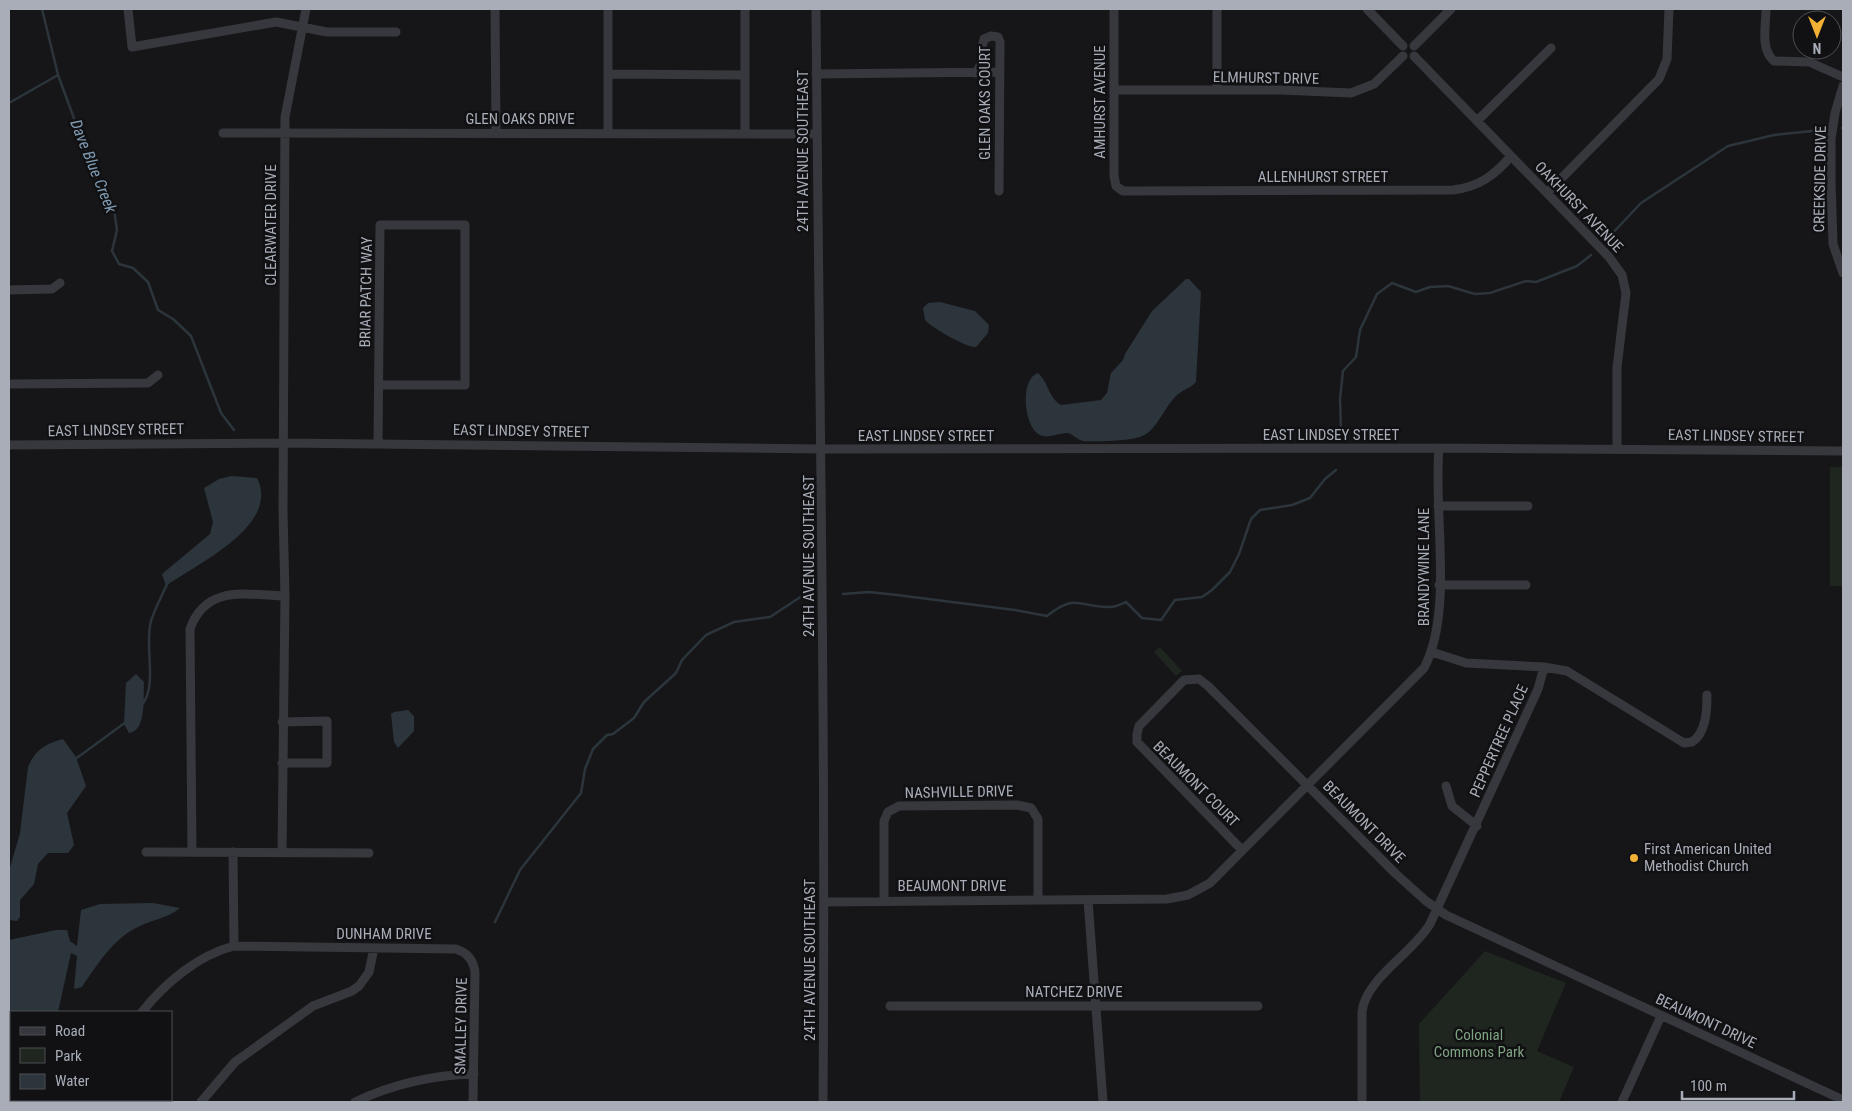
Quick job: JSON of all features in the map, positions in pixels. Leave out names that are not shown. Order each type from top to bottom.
[{"type":"street","points":[[128,9],[132,47],[276,22],[335,32],[396,32]]},
{"type":"street","name":"CLEARWATER DRIVE","points":[[282,852],[282,722],[285,596],[283,443],[285,133],[286,103],[306,9]]},
{"type":"street","points":[[496,9],[496,132]]},
{"type":"street","points":[[608,9],[608,132]]},
{"type":"street","points":[[745,9],[745,134]]},
{"type":"street","name":"24TH AVENUE SOUTHEAST","points":[[816,9],[822,449],[825,902],[823,1102]]},
{"type":"street","name":"AMHURST AVENUE","points":[[1114,9],[1114,176],[1116,186],[1123,191]]},
{"type":"street","points":[[1217,9],[1217,90]]},
{"type":"street","points":[[1367,9],[1403,46]]},
{"type":"street","points":[[1414,46],[1451,9]]},
{"type":"street","points":[[1546,193],[1659,79],[1667,59],[1669,9]]},
{"type":"street","points":[[1766,9],[1766,48],[1768,56],[1774,61],[1809,62],[1843,77]]},
{"type":"street","name":"GLEN OAKS COURT","points":[[976,73],[984,58],[982,42],[986,36],[998,37],[1000,42],[998,72],[999,191]]},
{"type":"street","points":[[1403,46],[1408,44],[1414,46]]},
{"type":"street","points":[[1403,46],[1401,51],[1403,56],[1408,58],[1414,56],[1416,51],[1414,46]]},
{"type":"street","points":[[1477,121],[1551,48]]},
{"type":"street","name":"ELMHURST DRIVE","points":[[1115,90],[1351,93],[1374,84],[1403,56]]},
{"type":"street","name":"OAKHURST AVENUE","points":[[1414,56],[1595,242],[1622,274],[1626,292],[1617,367],[1617,449]]},
{"type":"street","points":[[816,74],[998,72]]},
{"type":"street","points":[[609,74],[744,74]]},
{"type":"street","name":"CREEKSIDE DRIVE","points":[[1843,86],[1835,112],[1831,139],[1831,181],[1833,244],[1843,273]]},
{"type":"street","name":"GLEN OAKS DRIVE","points":[[222,133],[608,132],[817,134]]},
{"type":"street","name":"ALLENHURST STREET","points":[[1123,191],[1454,190],[1468,188],[1485,180],[1511,156]]},
{"type":"street","name":"BRIAR PATCH WAY","points":[[378,444],[380,225],[465,225],[465,385],[379,385]]},
{"type":"street","points":[[9,290],[52,289],[60,283]]},
{"type":"street","points":[[9,384],[148,383],[158,375]]},
{"type":"street","name":"EAST LINDSEY STREET","points":[[9,445],[283,443],[822,449],[1439,448],[1843,451]]},
{"type":"street","name":"BRANDYWINE LANE","points":[[1309,786],[1420,673],[1432,652],[1438,629],[1439,448]]},
{"type":"street","points":[[1438,506],[1528,506]]},
{"type":"street","points":[[1439,585],[1526,585]]},
{"type":"street","points":[[192,852],[190,629],[194,618],[202,607],[214,598],[228,595],[285,596]]},
{"type":"street","points":[[1432,652],[1466,663],[1560,669],[1572,674],[1684,743],[1692,742],[1700,733],[1707,712],[1707,695]]},
{"type":"street","name":"PEPPERTREE PLACE","points":[[1362,1102],[1362,1012],[1364,1000],[1377,982],[1423,935],[1438,910],[1538,689],[1544,667]]},
{"type":"street","name":"BEAUMONT COURT","points":[[1242,850],[1137,742],[1136,734],[1140,726],[1184,680],[1194,678],[1203,681],[1309,786]]},
{"type":"street","points":[[282,722],[327,721],[327,763],[282,763]]},
{"type":"street","name":"BEAUMONT DRIVE","points":[[825,902],[1167,899],[1188,894],[1210,882],[1309,786],[1396,874],[1438,910],[1486,936],[1843,1100]]},
{"type":"street","points":[[1446,786],[1452,806],[1477,826]]},
{"type":"street","name":"NASHVILLE DRIVE","points":[[884,900],[884,821],[888,812],[899,806],[1022,805],[1031,808],[1037,814],[1038,900]]},
{"type":"street","points":[[146,852],[370,853]]},
{"type":"street","points":[[143,1011],[157,993],[170,982],[205,958],[234,946],[234,852]]},
{"type":"street","points":[[1088,900],[1103,1102]]},
{"type":"street","name":"DUNHAM DRIVE","points":[[234,946],[449,948],[465,953]]},
{"type":"street","points":[[201,1102],[221,1077],[242,1056],[313,1006],[352,991],[359,986],[370,972],[374,948]]},
{"type":"street","name":"SMALLEY DRIVE","points":[[465,953],[474,964],[475,973],[473,1102]]},
{"type":"street","name":"NATCHEZ DRIVE","points":[[890,1006],[1258,1006]]},
{"type":"street","points":[[1622,1102],[1661,1016]]},
{"type":"street","points":[[355,1102],[407,1082],[443,1075],[474,1074]]},
{"type":"green space","points":[[1830,467],[1843,467],[1843,586],[1830,586]]},
{"type":"green space","points":[[1160,647],[1182,671],[1176,676],[1154,652]]},
{"type":"green space","name":"Colonial Commons Park","points":[[1485,951],[1566,983],[1537,1051],[1574,1067],[1559,1102],[1420,1102],[1419,1024]]},
{"type":"water","points":[[1186,279],[1189,279],[1201,292],[1196,382],[1175,397],[1151,430],[1135,438],[1096,441],[1083,441],[1067,433],[1043,436],[1035,431],[1027,414],[1026,404],[1028,384],[1032,377],[1038,373],[1053,398],[1061,405],[1101,400],[1107,393],[1111,373],[1123,360],[1152,311]]},
{"type":"water","points":[[940,302],[975,311],[989,325],[988,333],[976,347],[950,337],[925,320],[923,308],[928,303]]},
{"type":"water","points":[[231,476],[257,478],[261,496],[257,512],[247,527],[232,542],[166,586],[162,574],[210,534],[213,522],[204,488],[219,479]]},
{"type":"water","points":[[136,674],[144,682],[144,704],[139,726],[135,731],[129,733],[124,724],[126,683]]},
{"type":"water","points":[[408,710],[414,716],[414,731],[398,748],[394,742],[391,714]]},
{"type":"water","points":[[63,739],[76,757],[86,786],[67,813],[74,845],[68,853],[48,853],[38,864],[34,884],[20,900],[20,917],[17,921],[9,920],[9,871],[20,833],[28,767],[41,748]]},
{"type":"water","points":[[153,903],[180,908],[169,915],[140,926],[118,940],[93,970],[82,987],[74,989],[77,956],[71,953],[58,1011],[10,1011],[9,1070],[9,940],[56,930],[67,930],[70,941],[77,946],[81,910],[100,904]]},
{"type":"waterway","name":"Dave Blue Creek","points":[[42,9],[58,75],[99,186],[114,209],[117,230],[112,251],[119,264],[133,268],[148,282],[158,310],[173,319],[191,336],[221,413],[234,430]]},
{"type":"waterway","points":[[9,103],[58,75]]},
{"type":"waterway","points":[[1609,237],[1641,203],[1728,146],[1774,135],[1822,130]]},
{"type":"waterway","points":[[1341,431],[1340,399],[1343,371],[1356,357],[1360,330],[1377,294],[1392,283],[1416,292],[1430,287],[1448,286],[1475,294],[1490,293],[1526,281],[1536,282],[1577,266],[1591,255]]},
{"type":"waterway","points":[[843,594],[869,592],[897,595],[1015,610],[1047,616],[1057,609],[1072,603],[1111,607],[1126,602],[1142,618],[1161,620],[1175,600],[1202,597],[1230,572],[1239,554],[1251,519],[1260,510],[1292,505],[1310,498],[1325,479],[1336,470]]},
{"type":"waterway","name":"Dave Blue Creek","points":[[142,705],[149,687],[149,631],[151,621],[167,584]]},
{"type":"waterway","points":[[495,922],[520,870],[581,793],[585,769],[593,749],[607,735],[613,734],[634,718],[644,702],[676,673],[682,660],[706,635],[734,622],[770,617],[805,594]]},
{"type":"waterway","name":"Dave Blue Creek","points":[[74,760],[126,722]]},
{"type":"place","name":"First American United Methodist Church","points":[[1634,858]]}]
